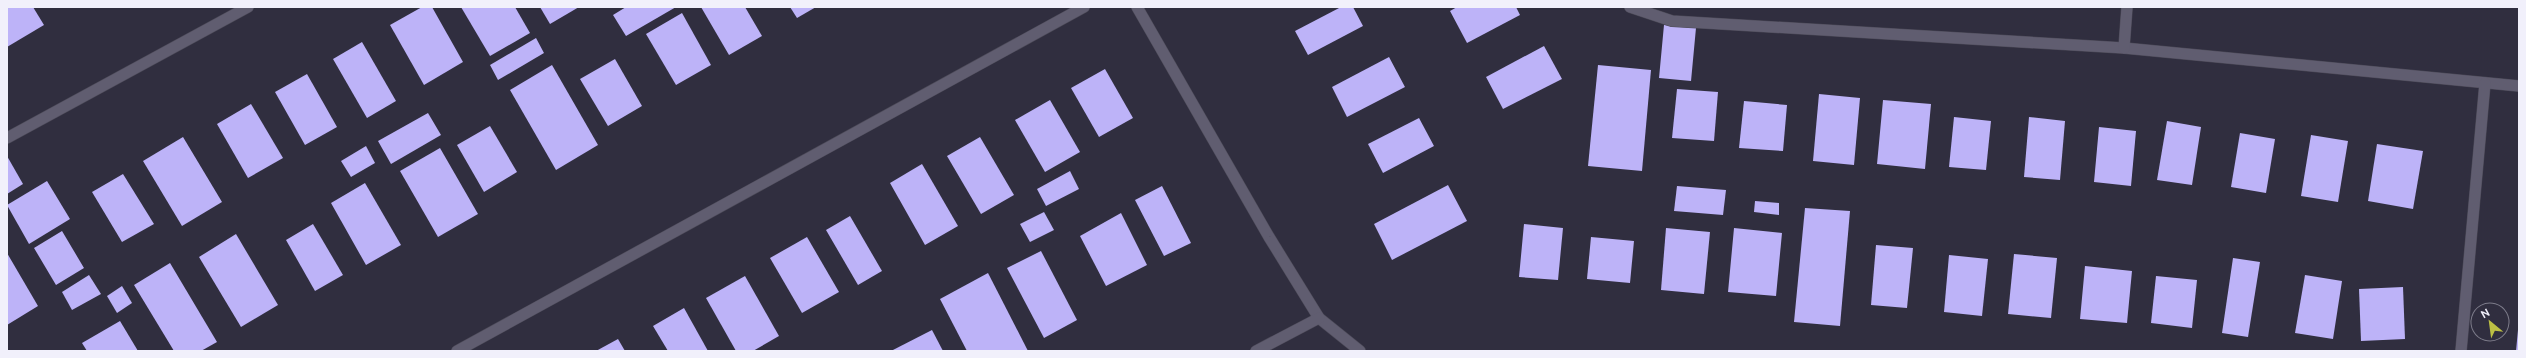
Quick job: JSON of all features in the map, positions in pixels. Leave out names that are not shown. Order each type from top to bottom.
[{"type":"street","points":[[7,138],[248,7]]},
{"type":"street","points":[[457,351],[1084,7]]},
{"type":"street","points":[[1137,7],[1269,237],[1318,318],[1360,351]]},
{"type":"street","points":[[1630,7],[1672,21],[2124,48],[2519,86]]},
{"type":"street","points":[[2124,48],[2128,7]]},
{"type":"street","points":[[2461,351],[2486,84]]},
{"type":"street","points":[[1256,351],[1318,318]]},
{"type":"building","points":[[7,7],[33,7],[44,25],[7,47]]},
{"type":"building","points":[[422,7],[432,7],[463,62],[424,85],[390,25]]},
{"type":"building","points":[[461,7],[515,7],[530,33],[490,56]]},
{"type":"building","points":[[540,7],[579,7],[550,24]]},
{"type":"building","points":[[626,7],[676,7],[626,36],[613,15]]},
{"type":"building","points":[[701,7],[745,7],[762,36],[729,55]]},
{"type":"building","points":[[790,7],[816,7],[797,18]]},
{"type":"building","points":[[1341,7],[1353,7],[1363,26],[1308,55],[1295,31]]},
{"type":"building","points":[[1457,7],[1516,7],[1520,15],[1467,43],[1450,11]]},
{"type":"building","points":[[682,13],[711,65],[676,85],[646,34]]},
{"type":"building","points":[[1664,25],[1696,28],[1691,81],[1659,78]]},
{"type":"building","points":[[536,38],[544,53],[498,80],[490,65]]},
{"type":"building","points":[[362,42],[396,101],[367,118],[333,59]]},
{"type":"building","points":[[1544,46],[1562,79],[1503,109],[1486,77]]},
{"type":"building","points":[[1389,57],[1405,87],[1347,117],[1332,87]]},
{"type":"building","points":[[615,59],[642,106],[608,126],[580,79]]},
{"type":"building","points":[[552,65],[598,145],[556,170],[510,90]]},
{"type":"building","points":[[1598,65],[1651,70],[1642,171],[1588,166]]},
{"type":"building","points":[[1105,69],[1133,118],[1099,137],[1071,88]]},
{"type":"building","points":[[307,74],[337,127],[305,145],[275,92]]},
{"type":"building","points":[[1677,89],[1718,92],[1714,141],[1672,138]]},
{"type":"building","points":[[1819,94],[1860,98],[1854,165],[1813,161]]},
{"type":"building","points":[[1050,100],[1080,152],[1045,172],[1015,120]]},
{"type":"building","points":[[1883,100],[1931,104],[1925,169],[1877,164]]},
{"type":"building","points":[[1744,101],[1787,105],[1783,151],[1739,148]]},
{"type":"building","points":[[251,104],[283,158],[248,178],[217,124]]},
{"type":"building","points":[[428,113],[441,135],[391,164],[378,141]]},
{"type":"building","points":[[1954,117],[1991,121],[1986,170],[1949,167]]},
{"type":"building","points":[[2029,117],[2065,121],[2060,180],[2024,177]]},
{"type":"building","points":[[1419,118],[1434,146],[1383,173],[1368,144]]},
{"type":"building","points":[[2167,121],[2201,127],[2192,185],[2157,180]]},
{"type":"building","points":[[490,126],[517,172],[484,192],[457,145]]},
{"type":"building","points":[[2099,127],[2136,131],[2131,186],[2094,182]]},
{"type":"building","points":[[2240,133],[2275,139],[2266,193],[2231,187]]},
{"type":"building","points":[[2311,135],[2348,141],[2338,202],[2301,196]]},
{"type":"building","points":[[183,137],[222,202],[182,226],[143,161]]},
{"type":"building","points":[[980,137],[1014,195],[981,214],[947,156]]},
{"type":"building","points":[[2377,144],[2423,151],[2413,209],[2368,201]]},
{"type":"building","points":[[366,146],[375,163],[351,177],[341,161]]},
{"type":"building","points":[[440,148],[478,214],[438,237],[400,171]]},
{"type":"building","points":[[7,156],[23,184],[7,194]]},
{"type":"building","points":[[922,164],[958,226],[925,245],[890,183]]},
{"type":"building","points":[[1070,171],[1079,189],[1046,206],[1037,189]]},
{"type":"building","points":[[123,174],[154,224],[122,242],[92,192]]},
{"type":"building","points":[[47,181],[70,219],[29,244],[7,205]]},
{"type":"building","points":[[365,183],[401,245],[366,265],[331,203]]},
{"type":"building","points":[[1448,185],[1467,221],[1392,260],[1374,224]]},
{"type":"building","points":[[1162,186],[1191,243],[1164,256],[1135,200]]},
{"type":"building","points":[[1677,186],[1726,190],[1723,215],[1674,211]]},
{"type":"building","points":[[1755,201],[1779,203],[1779,215],[1754,212]]},
{"type":"building","points":[[1805,208],[1850,211],[1840,326],[1794,322]]},
{"type":"building","points":[[1044,212],[1054,230],[1030,242],[1020,224]]},
{"type":"building","points":[[1121,213],[1147,265],[1106,286],[1080,236]]},
{"type":"building","points":[[850,216],[882,271],[858,285],[826,230]]},
{"type":"building","points":[[313,224],[343,275],[315,291],[286,240]]},
{"type":"building","points":[[1524,224],[1563,228],[1558,280],[1519,277]]},
{"type":"building","points":[[1666,228],[1710,232],[1704,294],[1661,290]]},
{"type":"building","points":[[1734,228],[1782,233],[1776,296],[1728,292]]},
{"type":"building","points":[[62,231],[84,268],[56,285],[34,248]]},
{"type":"building","points":[[236,234],[278,305],[241,327],[199,257]]},
{"type":"building","points":[[807,237],[839,292],[802,313],[770,258]]},
{"type":"building","points":[[1591,237],[1634,241],[1630,283],[1587,279]]},
{"type":"building","points":[[1876,245],[1913,248],[1907,308],[1871,305]]},
{"type":"building","points":[[1041,251],[1077,320],[1044,338],[1007,268]]},
{"type":"building","points":[[7,253],[38,306],[7,325]]},
{"type":"building","points":[[2014,254],[2057,258],[2051,318],[2008,314]]},
{"type":"building","points":[[1949,255],[1988,259],[1982,316],[1944,312]]},
{"type":"building","points":[[2233,258],[2260,262],[2248,337],[2222,333]]},
{"type":"building","points":[[170,263],[217,342],[201,351],[174,351],[134,285]]},
{"type":"building","points":[[2085,266],[2132,271],[2127,323],[2080,319]]},
{"type":"building","points":[[988,273],[1028,351],[967,351],[940,299]]},
{"type":"building","points":[[89,275],[101,294],[72,310],[62,292]]},
{"type":"building","points":[[2305,275],[2342,281],[2333,339],[2295,333]]},
{"type":"building","points":[[745,276],[779,336],[753,351],[736,351],[706,298]]},
{"type":"building","points":[[2156,276],[2197,280],[2192,328],[2151,323]]},
{"type":"building","points":[[122,286],[132,303],[117,313],[107,296]]},
{"type":"building","points":[[2403,287],[2405,339],[2361,341],[2359,289]]},
{"type":"building","points":[[684,308],[708,351],[668,351],[653,326]]},
{"type":"building","points":[[120,321],[138,351],[87,351],[82,343]]},
{"type":"building","points":[[932,330],[943,351],[891,351]]},
{"type":"building","points":[[2518,330],[2519,351],[2516,351]]},
{"type":"building","points":[[618,339],[625,351],[596,351]]}]
